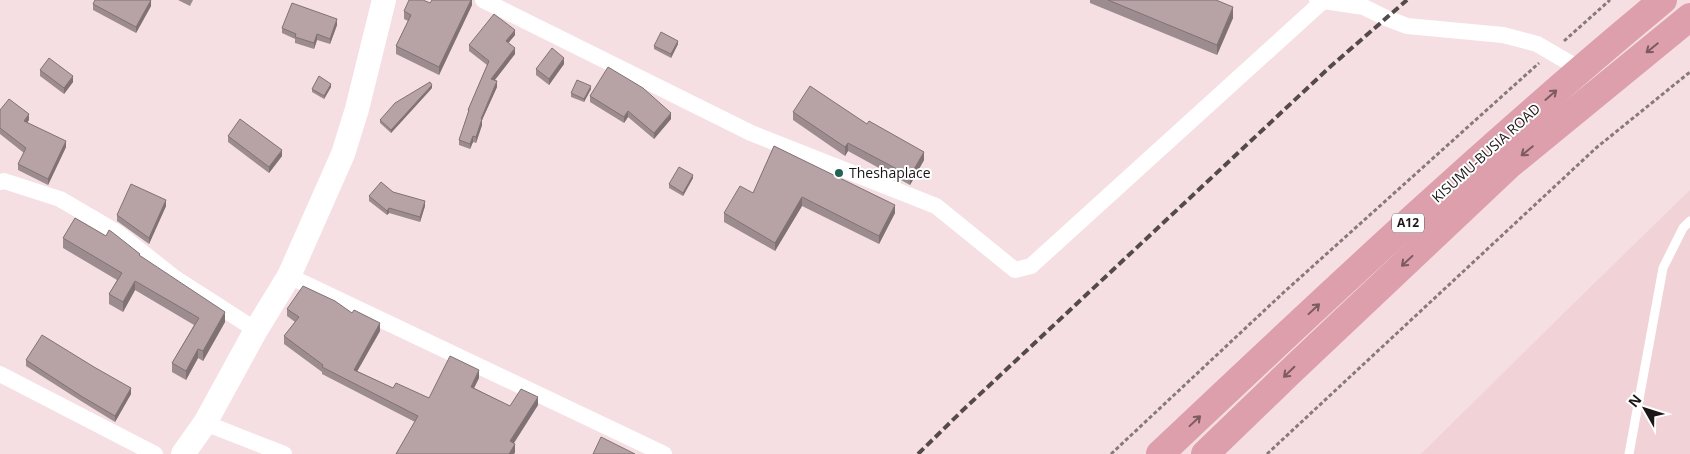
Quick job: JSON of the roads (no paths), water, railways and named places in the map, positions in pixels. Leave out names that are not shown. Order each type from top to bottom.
[{"type":"highway","name":"KISUMU-BUSIA ROAD","points":[[1160,454],[1348,277],[1580,69],[1663,0]]},
{"type":"highway","name":"KISUMU-BUSIA ROAD","points":[[1205,454],[1508,166],[1690,17]]},
{"type":"main road","points":[[183,454],[205,423],[256,330],[289,276],[343,154],[357,109],[384,0]]},
{"type":"street","points":[[483,0],[751,133],[936,206],[1015,270],[1031,266],[1320,1],[1348,2],[1364,6],[1386,18],[1407,26],[1503,34],[1537,44],[1580,69]]},
{"type":"street","points":[[0,182],[4,181],[60,198],[118,233],[175,278],[256,330]]},
{"type":"street","points":[[289,276],[664,454]]},
{"type":"street","points":[[0,374],[155,454]]},
{"type":"street","points":[[205,423],[284,454]]},
{"type":"lane","points":[[1629,454],[1663,268],[1683,228],[1690,221]]},
{"type":"railway","points":[[918,454],[1331,66],[1407,0]]},
{"type":"place","name":"Theshaplace","points":[[839,173]]}]
